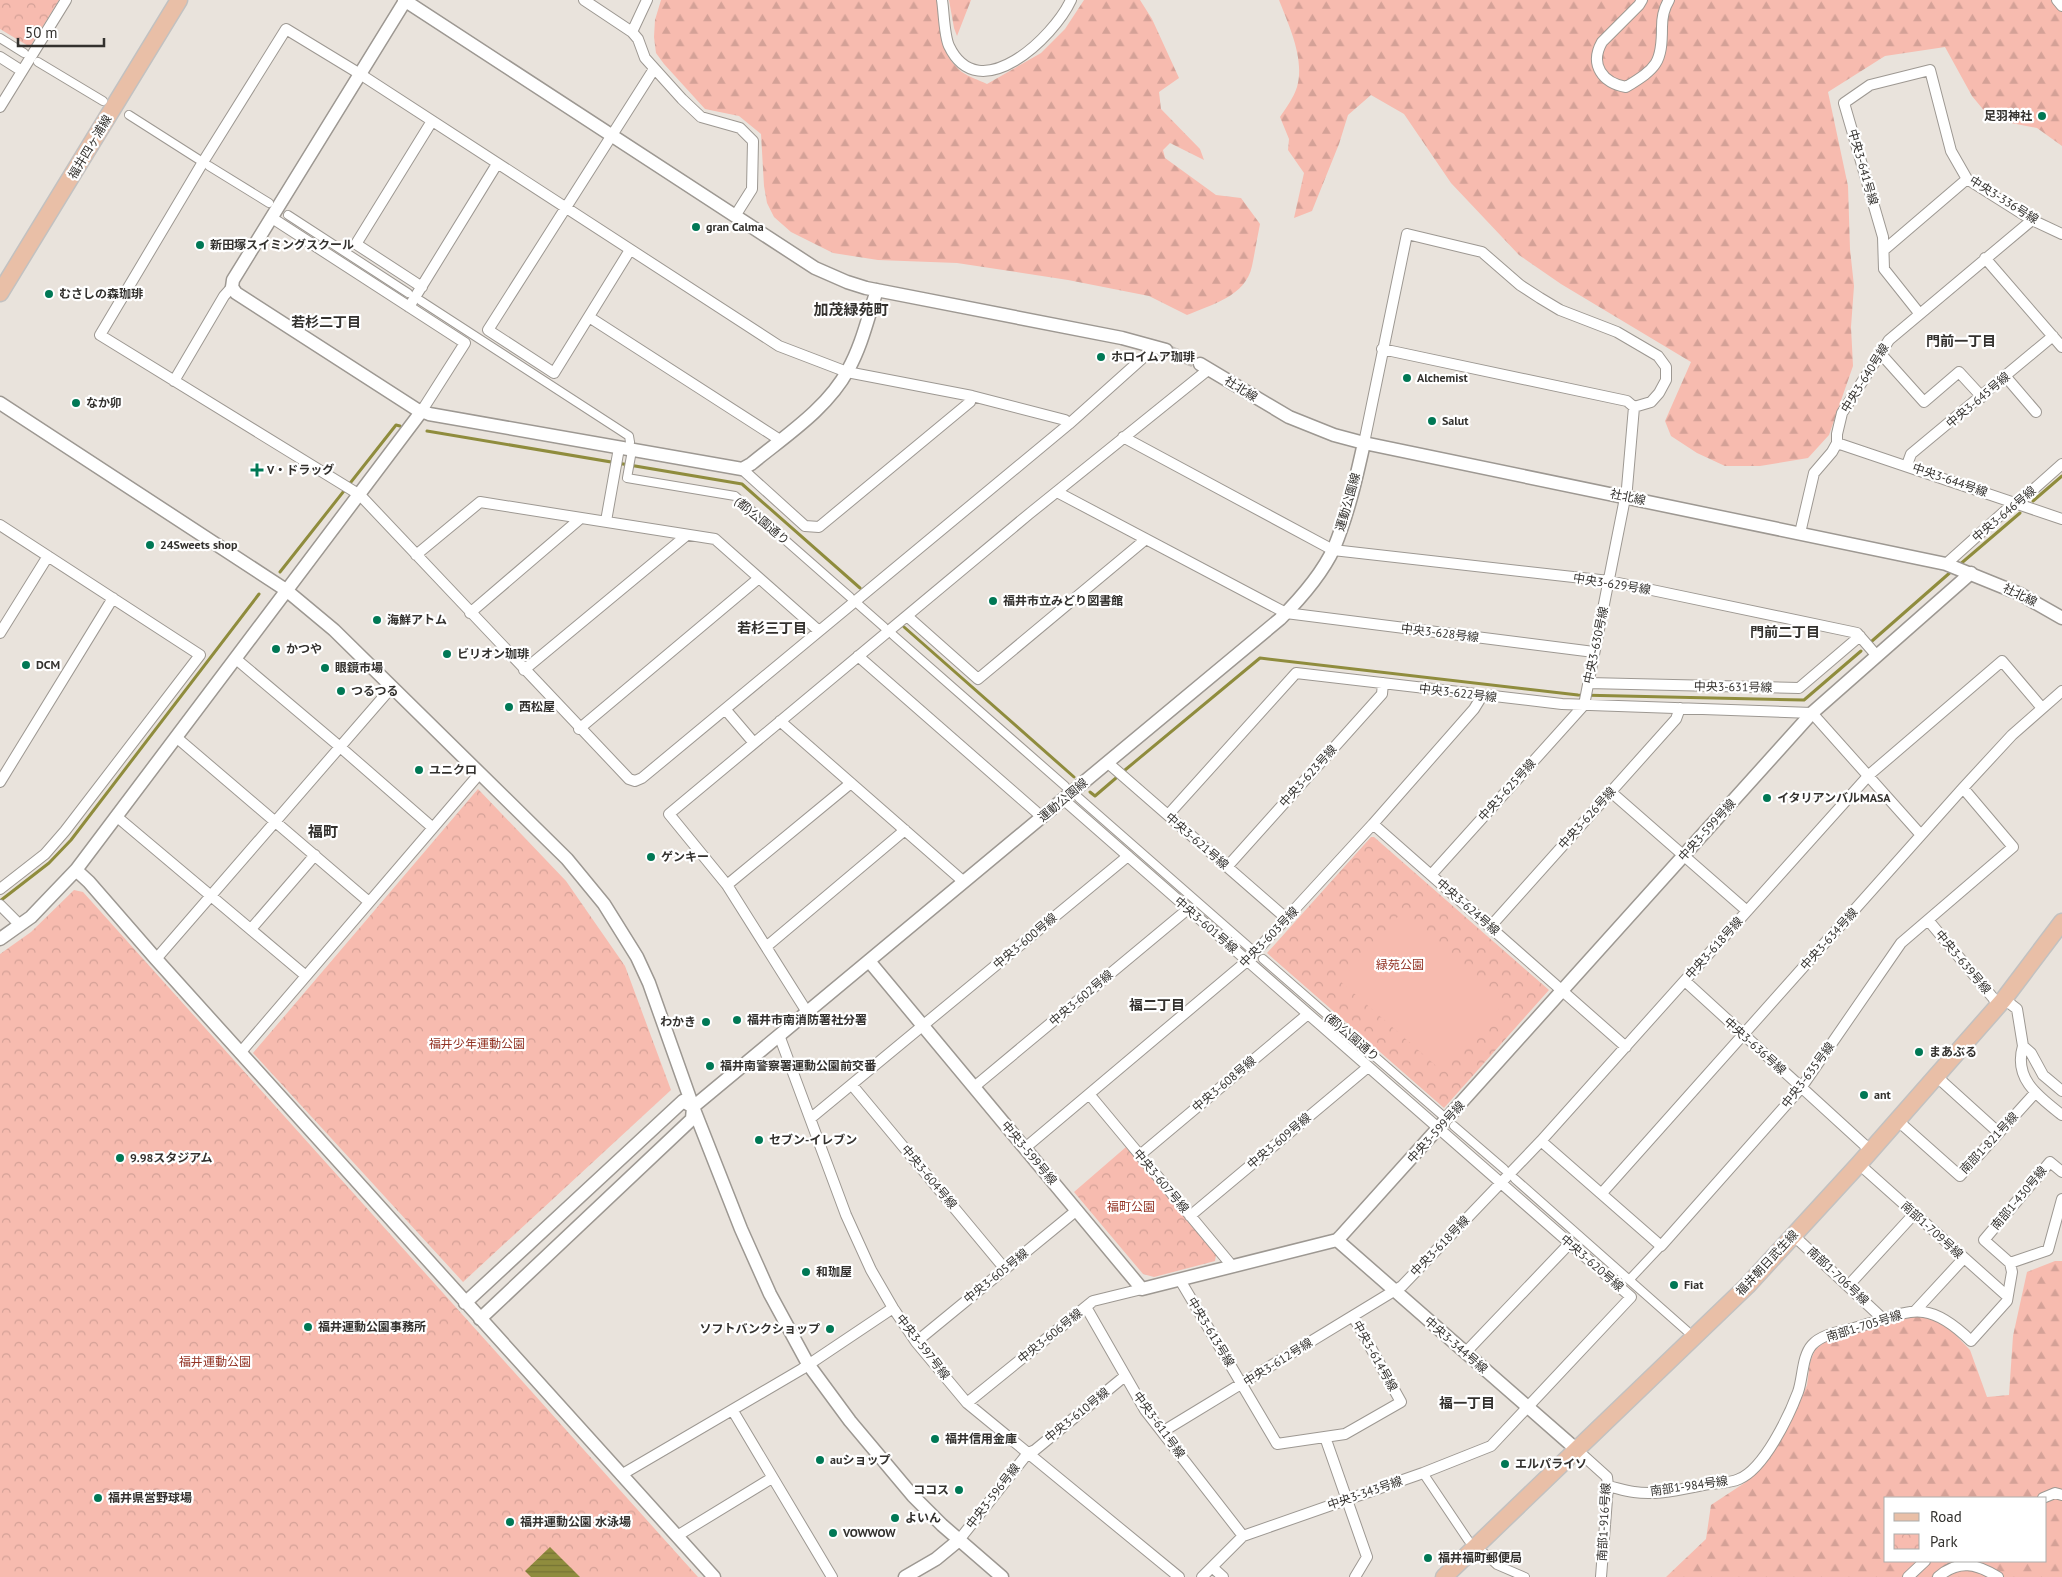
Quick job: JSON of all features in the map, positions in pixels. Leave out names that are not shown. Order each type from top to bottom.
[{"type":"main road","name":"福井四ヶ浦線","points":[[0,293],[4,275],[179,0]]},
{"type":"main road","name":"福井朝日武生線","points":[[1444,1577],[1747,1286],[2001,1002],[2062,922]]},
{"type":"street","points":[[0,107],[66,0]]},
{"type":"street","points":[[174,381],[224,296],[232,286],[233,280],[405,0],[816,268],[847,282],[877,290],[1122,338],[1161,348]]},
{"type":"street","points":[[584,0],[632,32],[638,39],[644,58],[701,117],[740,128],[753,141],[752,189],[735,216]]},
{"type":"street","points":[[632,32],[647,0]]},
{"type":"street","points":[[942,0],[948,44],[961,61],[979,71],[990,71],[1005,66],[1032,48],[1054,28],[1071,0]]},
{"type":"street","points":[[1642,0],[1602,42],[1598,49],[1597,66],[1601,75],[1618,86],[1626,87],[1650,70],[1659,60],[1662,48],[1662,18],[1665,6],[1669,0]]},
{"type":"street","points":[[2058,0],[2062,6]]},
{"type":"street","points":[[1069,424],[1065,420],[972,396],[847,372],[779,346],[360,74],[286,29],[198,170],[100,335],[356,493],[579,729],[629,779],[635,781],[642,778],[1161,348]]},
{"type":"street","points":[[0,38],[24,53]]},
{"type":"street","points":[[0,57],[22,71]]},
{"type":"street","points":[[38,62],[103,101]]},
{"type":"street","points":[[630,250],[554,373],[488,330],[654,69]]},
{"type":"street","name":"中央3-336号線","points":[[1930,70],[1951,151],[1967,179],[2032,220],[2062,234]]},
{"type":"street","name":"中央3-641号線","points":[[1919,313],[1884,269],[1883,237],[1844,103],[1870,85],[1930,70]]},
{"type":"street","points":[[128,116],[198,159]]},
{"type":"street","points":[[422,287],[356,244],[432,121]]},
{"type":"street","points":[[409,307],[497,164]]},
{"type":"street","points":[[209,166],[269,203]]},
{"type":"street","points":[[1884,250],[1967,179]]},
{"type":"street","points":[[288,215],[408,293]]},
{"type":"street","points":[[0,939],[48,901],[76,870],[236,659],[356,493],[421,412],[465,343],[272,218]]},
{"type":"street","name":"中央3-640号線","points":[[1800,533],[1814,474],[1837,443],[1842,413],[1889,340],[2032,220]]},
{"type":"street","points":[[1364,443],[1382,349],[1406,234],[1482,252],[1520,285],[1560,310],[1617,332],[1658,356],[1666,368],[1666,380],[1651,402],[1634,406],[1627,401],[1382,349]]},
{"type":"street","points":[[1985,258],[2062,347]]},
{"type":"street","points":[[232,286],[236,293],[421,412],[742,468],[805,526],[820,528],[970,402],[972,396]]},
{"type":"street","points":[[742,468],[751,464],[828,398],[847,372],[860,345],[877,290]]},
{"type":"street","points":[[421,301],[629,436],[622,448],[615,468],[606,521]]},
{"type":"street","points":[[589,317],[780,440]]},
{"type":"street","name":"中央3-645号線","points":[[1907,466],[1911,454],[2053,336]]},
{"type":"street","points":[[1881,354],[1924,402],[1960,372],[1982,396]]},
{"type":"street","points":[[807,1012],[727,885],[668,814],[1123,437],[1204,366]]},
{"type":"street","name":"社北線","points":[[1204,366],[1289,417],[1334,435],[1364,443],[1626,496],[1957,568],[2020,594],[2062,618]]},
{"type":"street","points":[[2006,377],[2036,412]]},
{"type":"street","points":[[0,403],[286,590],[334,630],[568,859],[604,904],[637,957],[649,983],[741,1229],[770,1294],[808,1364],[850,1422],[883,1462],[914,1496],[959,1540],[1002,1577]]},
{"type":"street","name":"中央3-630号線","points":[[1586,694],[1626,496],[1634,406]]},
{"type":"street","points":[[1123,437],[1333,550]]},
{"type":"street","name":"運動公園線","points":[[694,1107],[1286,613],[1304,593],[1333,550],[1349,508],[1364,443]]},
{"type":"street","name":"中央3-644号線","points":[[1837,443],[2062,519]]},
{"type":"street","name":"(都)公園通り","points":[[631,457],[628,474],[735,496],[850,597]]},
{"type":"street","name":"中央3-646号線","points":[[1957,568],[2015,502],[2026,496],[2062,464]]},
{"type":"street","points":[[1057,492],[1286,613]]},
{"type":"street","points":[[416,555],[480,502],[715,540],[819,631]]},
{"type":"street","points":[[470,613],[581,518]]},
{"type":"street","points":[[0,525],[200,655],[65,831],[45,854],[0,889]]},
{"type":"street","points":[[524,670],[687,535]]},
{"type":"street","points":[[907,616],[978,679],[1146,539]]},
{"type":"street","name":"中央3-629号線","points":[[1333,550],[1609,582],[1856,633],[1860,636]]},
{"type":"street","points":[[0,634],[48,556]]},
{"type":"street","name":"中央3-599号線","points":[[1337,1240],[1439,1129],[1812,712],[1877,656],[1957,568]]},
{"type":"street","points":[[579,729],[759,578]]},
{"type":"street","points":[[0,782],[113,598]]},
{"type":"street","points":[[859,605],[884,627]]},
{"type":"street","name":"中央3-628号線","points":[[1286,613],[1594,652]]},
{"type":"street","points":[[893,635],[1065,786]]},
{"type":"street","points":[[1860,636],[1877,656]]},
{"type":"street","name":"中央3-631号線","points":[[1586,694],[1799,688],[1860,636]]},
{"type":"street","points":[[858,656],[1042,817]]},
{"type":"street","points":[[236,659],[432,828]]},
{"type":"street","name":"中央3-618号線","points":[[1394,1291],[1402,1286],[1541,1141],[1869,775],[2002,661],[2042,708]]},
{"type":"street","name":"中央3-622号線","points":[[1168,815],[1296,673],[1482,696],[1586,694],[1680,708],[1812,712]]},
{"type":"street","name":"中央3-623号線","points":[[1227,867],[1382,694],[1383,683]]},
{"type":"street","points":[[156,959],[392,687]]},
{"type":"street","name":"中央3-634号線","points":[[1602,1194],[1963,788],[2012,735],[2062,692]]},
{"type":"street","name":"中央3-625号線","points":[[1431,875],[1586,694]]},
{"type":"street","name":"中央3-603号線","points":[[1025,1148],[1247,961],[1373,824],[1474,709],[1482,696]]},
{"type":"street","name":"中央3-626号線","points":[[1490,927],[1676,719],[1680,708]]},
{"type":"street","points":[[725,709],[754,743]]},
{"type":"street","points":[[1812,712],[1921,835]]},
{"type":"street","points":[[780,721],[964,882]]},
{"type":"street","points":[[176,737],[370,902]]},
{"type":"street","name":"中央3-621号線","points":[[1108,763],[1287,919]]},
{"type":"street","points":[[240,1053],[480,773]]},
{"type":"street","points":[[727,885],[851,784]]},
{"type":"street","name":"中央3-635号線","points":[[1661,1246],[1802,1088],[1901,943],[2013,847],[1963,788]]},
{"type":"street","points":[[1611,792],[1747,912]]},
{"type":"street","points":[[1079,798],[1250,948]]},
{"type":"street","name":"中央3-601号線","points":[[1064,800],[1439,1129]]},
{"type":"street","points":[[116,816],[306,976]]},
{"type":"street","name":"中央3-624号線","points":[[1373,824],[1626,1047]]},
{"type":"street","points":[[766,947],[905,830]]},
{"type":"street","points":[[251,929],[315,855]]},
{"type":"street","name":"中央3-600号線","points":[[811,1118],[1128,856]]},
{"type":"street","points":[[76,870],[89,882],[240,1053],[714,1577]]},
{"type":"street","points":[[1,906],[20,925]]},
{"type":"street","name":"中央3-602号線","points":[[974,1087],[1188,909]]},
{"type":"street","name":"中央3-639号線","points":[[1928,920],[2001,1002],[2017,1009],[2023,1046]]},
{"type":"street","name":"(都)公園通り","points":[[1262,959],[1442,1115]]},
{"type":"street","name":"中央3-599号線","points":[[869,961],[1142,1289]]},
{"type":"street","name":"中央3-636号線","points":[[1685,981],[1870,1150]]},
{"type":"street","name":"中央3-608号線","points":[[1140,1155],[1308,1014]]},
{"type":"street","name":"中央3-597号線","points":[[779,1035],[846,1216],[871,1270],[916,1342],[967,1403],[1179,1577]]},
{"type":"street","points":[[2062,1091],[2043,1075],[2031,1053],[2023,1046],[2019,1058],[2024,1076],[2035,1093],[2062,1115]]},
{"type":"street","name":"中央3-609号線","points":[[1190,1216],[1368,1067]]},
{"type":"street","points":[[1936,1076],[1998,1133]]},
{"type":"street","name":"中央3-604号線","points":[[852,1085],[1005,1269]]},
{"type":"street","name":"南部1-821号線","points":[[1897,1120],[1960,1176],[2035,1093]]},
{"type":"street","name":"中央3-607号線","points":[[1089,1094],[1233,1267]]},
{"type":"street","points":[[466,1303],[683,1101],[694,1107]]},
{"type":"street","points":[[480,1319],[692,1119],[694,1107]]},
{"type":"street","points":[[1454,1126],[1504,1170]]},
{"type":"street","name":"中央3-620号線","points":[[1439,1129],[1631,1297],[1527,1406]]},
{"type":"street","points":[[1541,1141],[1661,1246],[1630,1280]]},
{"type":"street","name":"南部1-430号線","points":[[2010,1263],[1984,1240],[2050,1162],[2062,1172]]},
{"type":"street","name":"南部1-709号線","points":[[1858,1164],[2007,1296]]},
{"type":"street","points":[[1515,1179],[1687,1331]]},
{"type":"street","points":[[2010,1263],[2048,1250],[2062,1199]]},
{"type":"street","name":"中央3-605号線","points":[[916,1342],[1077,1210]]},
{"type":"street","points":[[1848,1286],[1914,1214]]},
{"type":"street","name":"南部1-706号線","points":[[1793,1235],[1882,1318]]},
{"type":"street","points":[[1142,1289],[1337,1240]]},
{"type":"street","name":"中央3-344号線","points":[[1337,1240],[1577,1450]]},
{"type":"street","points":[[1465,1353],[1570,1243]]},
{"type":"street","points":[[1916,1310],[1964,1258]]},
{"type":"street","name":"南部1-705号線","points":[[1740,1479],[1755,1466],[1768,1450],[1786,1419],[1799,1390],[1811,1346],[1820,1339],[1834,1334],[1882,1318],[1916,1310],[1929,1312],[1952,1324],[1971,1341],[2007,1301],[2012,1272],[2010,1263]]},
{"type":"street","name":"中央3-613号線","points":[[1180,1280],[1242,1384]]},
{"type":"street","name":"中央3-606号線","points":[[967,1403],[1094,1301],[1142,1289]]},
{"type":"street","name":"中央3-612号線","points":[[1162,1432],[1394,1291]]},
{"type":"street","name":"中央3-611号線","points":[[1086,1307],[1145,1410],[1243,1536]]},
{"type":"street","points":[[621,1475],[733,1411],[893,1308]]},
{"type":"street","name":"中央3-614号線","points":[[1242,1384],[1278,1444],[1345,1434],[1401,1402],[1353,1316]]},
{"type":"street","name":"中央3-610号線","points":[[1028,1453],[1035,1450],[1125,1376]]},
{"type":"street","name":"中央3-343号線","points":[[1202,1577],[1243,1536],[1423,1473],[1491,1446],[1527,1406]]},
{"type":"street","points":[[733,1411],[832,1577]]},
{"type":"street","points":[[1325,1437],[1367,1557],[1355,1577]]},
{"type":"street","name":"南部1-916号線","points":[[1577,1450],[1607,1477],[1608,1486],[1601,1577]]},
{"type":"street","name":"中央3-596号線","points":[[959,1540],[1028,1453]]},
{"type":"street","points":[[1423,1473],[1468,1540]]},
{"type":"street","points":[[677,1536],[772,1478]]},
{"type":"street","name":"南部1-984号線","points":[[1608,1486],[1634,1492],[1655,1493],[1740,1479]]},
{"type":"street","points":[[2045,1497],[2055,1493],[2062,1495]]},
{"type":"street","points":[[905,1577],[936,1559],[959,1540]]},
{"type":"street","points":[[1484,1553],[1497,1565],[1525,1577]]},
{"type":"street","points":[[1908,1577],[1924,1562]]},
{"type":"street","points":[[1938,1577],[1947,1569],[1970,1565],[1982,1568],[1998,1577]]},
{"type":"street","points":[[1212,1567],[1223,1577]]},
{"type":"green space","points":[[0,0],[59,0],[30,47],[0,29]]},
{"type":"green space","points":[[661,0],[937,0],[942,39],[949,57],[962,72],[987,84],[1041,53],[1065,29],[1084,0],[1140,0],[1152,19],[1179,78],[1159,92],[1161,109],[1200,149],[1204,160],[1170,143],[1163,150],[1165,158],[1216,195],[1241,198],[1260,224],[1252,266],[1248,276],[1243,285],[1226,298],[1187,315],[1149,296],[1068,280],[957,263],[878,260],[833,253],[791,232],[774,217],[767,203],[764,186],[761,134],[739,116],[705,109],[656,53],[654,37],[655,20]]},
{"type":"green space","points":[[949,0],[971,0],[957,36],[954,28]]},
{"type":"green space","points":[[1279,0],[2062,0],[2062,146],[2037,128],[1991,119],[1972,96],[1945,47],[1885,56],[1828,92],[1848,186],[1850,249],[1854,286],[1851,327],[1853,366],[1829,435],[1808,458],[1760,466],[1725,466],[1697,453],[1671,436],[1665,421],[1691,362],[1561,284],[1519,255],[1451,183],[1404,114],[1371,95],[1348,115],[1339,144],[1312,211],[1294,218],[1304,173],[1288,150],[1289,139],[1280,117],[1296,91],[1299,65],[1295,43]]},
{"type":"green space","name":"福井少年運動公園","points":[[478,789],[566,881],[625,966],[671,1090],[463,1282],[253,1053]]},
{"type":"green space","name":"緑苑公園","points":[[1371,837],[1374,837],[1549,990],[1444,1108],[1267,953]]},
{"type":"green space","name":"福井運動公園","points":[[74,890],[83,892],[698,1577],[0,1577],[0,954],[31,932]]},
{"type":"green space","points":[[1403,911],[1505,1002],[1443,1072],[1340,981]]},
{"type":"green space","name":"福町公園","points":[[1126,1147],[1216,1255],[1215,1261],[1154,1277],[1143,1274],[1074,1192]]},
{"type":"green space","points":[[2055,1261],[2062,1261],[2062,1577],[1666,1577],[1706,1539],[1711,1505],[1746,1482],[1774,1450],[1791,1422],[1807,1385],[1810,1362],[1815,1350],[1823,1343],[1881,1324],[1913,1317],[1927,1317],[1948,1327],[1970,1350],[1987,1397],[2009,1395],[2013,1336],[2027,1272]]},
{"type":"shaded area","points":[[550,1547],[580,1577],[531,1577],[525,1571]]},
{"type":"waterway","points":[[280,572],[396,425],[400,426]]},
{"type":"waterway","points":[[427,431],[742,484],[860,588]]},
{"type":"waterway","points":[[2033,501],[2062,476]]},
{"type":"waterway","points":[[1958,566],[2020,513]]},
{"type":"waterway","points":[[1872,641],[1953,570]]},
{"type":"waterway","points":[[0,901],[49,863],[71,840],[259,594]]},
{"type":"waterway","points":[[904,627],[1074,777]]},
{"type":"waterway","points":[[1125,770],[1260,658],[1578,695],[1804,700],[1861,651]]},
{"type":"waterway","points":[[1090,792],[1095,796],[1116,778]]},
{"type":"tunnel","points":[[1166,350],[1200,364]]},
{"type":"place","name":"足羽神社","points":[[2042,116]]},
{"type":"place","name":"gran Calma","points":[[696,227]]},
{"type":"place","name":"新田塚スイミングスクール","points":[[200,245]]},
{"type":"place","name":"むさしの森珈琲","points":[[49,294]]},
{"type":"place","name":"ホロイムア珈琲","points":[[1101,357]]},
{"type":"place","name":"Alchemist","points":[[1407,378]]},
{"type":"place","name":"なか卯","points":[[76,403]]},
{"type":"place","name":"Salut","points":[[1432,421]]},
{"type":"place","name":"V・ドラッグ","points":[[257,470]]},
{"type":"place","name":"24Sweets shop","points":[[150,545]]},
{"type":"place","name":"福井市立みどり図書館","points":[[993,601]]},
{"type":"place","name":"海鮮アトム","points":[[377,620]]},
{"type":"place","name":"かつや","points":[[276,649]]},
{"type":"place","name":"ビリオン珈琲","points":[[447,654]]},
{"type":"place","name":"DCM","points":[[26,665]]},
{"type":"place","name":"眼鏡市場","points":[[325,668]]},
{"type":"place","name":"つるつる","points":[[341,691]]},
{"type":"place","name":"西松屋","points":[[509,707]]},
{"type":"place","name":"ユニクロ","points":[[419,770]]},
{"type":"place","name":"イタリアンバルMASA","points":[[1767,798]]},
{"type":"place","name":"ゲンキー","points":[[651,857]]},
{"type":"place","name":"福井市南消防署社分署","points":[[737,1020]]},
{"type":"place","name":"わかき","points":[[706,1022]]},
{"type":"place","name":"まあぶる","points":[[1919,1052]]},
{"type":"place","name":"福井南警察署運動公園前交番","points":[[710,1066]]},
{"type":"place","name":"ant","points":[[1864,1095]]},
{"type":"place","name":"セブン-イレブン","points":[[759,1140]]},
{"type":"place","name":"9.98スタジアム","points":[[120,1158]]},
{"type":"place","name":"和珈屋","points":[[806,1272]]},
{"type":"place","name":"Fiat","points":[[1674,1285]]},
{"type":"place","name":"福井運動公園事務所","points":[[308,1327]]},
{"type":"place","name":"ソフトバンクショップ","points":[[830,1329]]},
{"type":"place","name":"福井信用金庫","points":[[935,1439]]},
{"type":"place","name":"auショップ","points":[[820,1460]]},
{"type":"place","name":"エルパライソ","points":[[1505,1464]]},
{"type":"place","name":"ココス","points":[[959,1490]]},
{"type":"place","name":"福井県営野球場","points":[[98,1498]]},
{"type":"place","name":"よいん","points":[[895,1518]]},
{"type":"place","name":"福井運動公園 水泳場","points":[[510,1522]]},
{"type":"place","name":"VOWWOW","points":[[833,1533]]},
{"type":"place","name":"福井福町郵便局","points":[[1428,1558]]},
{"type":"district","name":"加茂緑苑町","points":[[851,310]]},
{"type":"district","name":"若杉二丁目","points":[[326,322]]},
{"type":"district","name":"門前一丁目","points":[[1961,341]]},
{"type":"district","name":"若杉三丁目","points":[[772,628]]},
{"type":"district","name":"門前二丁目","points":[[1785,632]]},
{"type":"district","name":"福町","points":[[323,832]]},
{"type":"district","name":"福二丁目","points":[[1157,1005]]},
{"type":"district","name":"福一丁目","points":[[1467,1403]]}]
